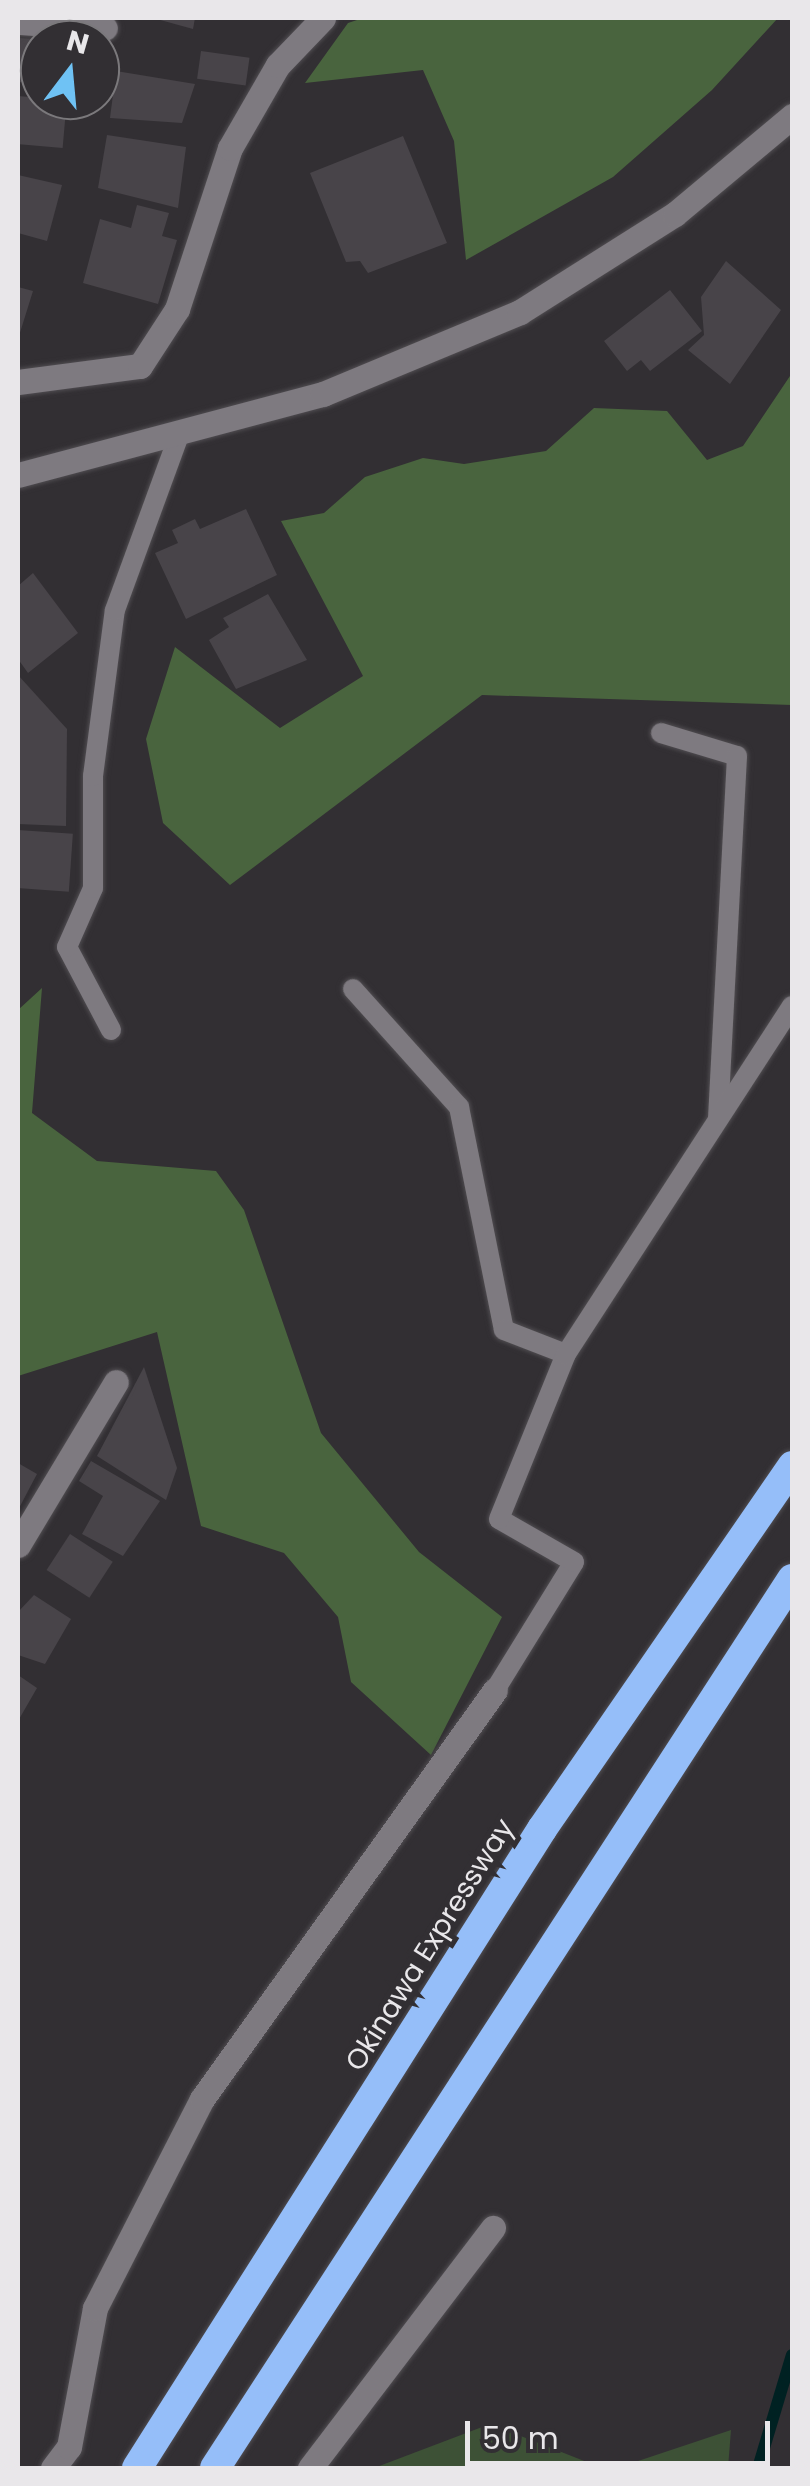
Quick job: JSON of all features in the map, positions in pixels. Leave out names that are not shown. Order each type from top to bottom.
[{"type":"highway","name":"Okinawa Expressway","points":[[137,2468],[542,1829],[792,1466]]},
{"type":"highway","points":[[215,2468],[792,1578]]},
{"type":"street","points":[[18,382],[140,366],[176,309],[230,148],[278,65],[323,18]]},
{"type":"street","points":[[18,475],[178,438],[323,394],[520,312],[675,214],[792,116]]},
{"type":"street","points":[[18,1545],[116,1382]]},
{"type":"street","points":[[53,2468],[69,2447],[95,2308],[202,2099],[495,1690]]},
{"type":"street","points":[[310,2468],[494,2228]]},
{"type":"lane","points":[[110,1030],[67,947],[93,888],[92,776],[115,610],[178,438]]},
{"type":"lane","points":[[662,733],[737,756],[718,1121]]},
{"type":"lane","points":[[353,989],[459,1106],[504,1330],[566,1354]]},
{"type":"lane","points":[[495,1690],[574,1562],[499,1519],[566,1354],[792,1006]]},
{"type":"green space","points":[[363,18],[778,18],[712,90],[613,177],[466,260],[454,141],[423,70],[305,83],[348,23]]},
{"type":"green space","points":[[792,373],[792,705],[482,695],[230,885],[163,823],[146,739],[175,647],[280,728],[363,676],[281,521],[324,513],[365,477],[423,458],[464,464],[546,451],[594,408],[667,411],[707,460],[743,446]]},
{"type":"green space","points":[[42,988],[32,1113],[97,1161],[216,1171],[244,1210],[321,1433],[419,1552],[502,1617],[431,1755],[351,1682],[338,1617],[284,1553],[201,1526],[157,1332],[18,1376],[18,1010]]},
{"type":"green space","points":[[490,2424],[602,2468],[374,2468]]},
{"type":"green space","points":[[731,2430],[728,2468],[617,2468]]},
{"type":"building","points":[[153,18],[195,18],[193,29]]},
{"type":"building","points":[[20,38],[20,82],[18,82]]},
{"type":"building","points":[[201,51],[250,58],[246,86],[197,79]]},
{"type":"building","points":[[120,72],[195,84],[182,123],[120,119]]},
{"type":"building","points":[[18,96],[20,120],[65,120],[63,148],[18,144]]},
{"type":"building","points":[[107,135],[186,147],[178,208],[98,188]]},
{"type":"building","points":[[403,136],[447,243],[368,273],[360,261],[346,262],[310,173]]},
{"type":"building","points":[[18,175],[62,185],[47,241],[18,233]]},
{"type":"building","points":[[137,205],[169,213],[162,236],[177,240],[158,304],[83,283],[100,219],[131,228]]},
{"type":"building","points":[[726,261],[781,310],[730,384],[688,350],[704,335],[701,297]]},
{"type":"building","points":[[18,287],[33,291],[18,339]]},
{"type":"building","points":[[670,290],[702,331],[650,371],[641,360],[627,371],[604,341]]},
{"type":"building","points":[[246,509],[277,575],[186,619],[155,553],[178,543],[172,530],[195,519],[200,529]]},
{"type":"building","points":[[33,573],[78,633],[28,673],[18,659],[18,586]]},
{"type":"building","points":[[268,594],[307,660],[236,689],[209,640],[229,627],[223,618]]},
{"type":"building","points":[[18,675],[67,729],[66,826],[18,824]]},
{"type":"building","points":[[18,830],[73,834],[69,892],[18,888]]},
{"type":"building","points":[[144,1367],[177,1468],[166,1500],[97,1456]]},
{"type":"building","points":[[91,1461],[160,1501],[123,1556],[82,1534],[103,1496],[79,1481]]},
{"type":"building","points":[[18,1463],[37,1474],[18,1510]]},
{"type":"building","points":[[70,1534],[113,1562],[89,1598],[47,1570]]},
{"type":"building","points":[[34,1595],[71,1619],[45,1664],[18,1655],[18,1612]]},
{"type":"building","points":[[18,1675],[37,1688],[18,1721]]},
{"type":"waterway","points":[[758,2468],[792,2355]]}]
